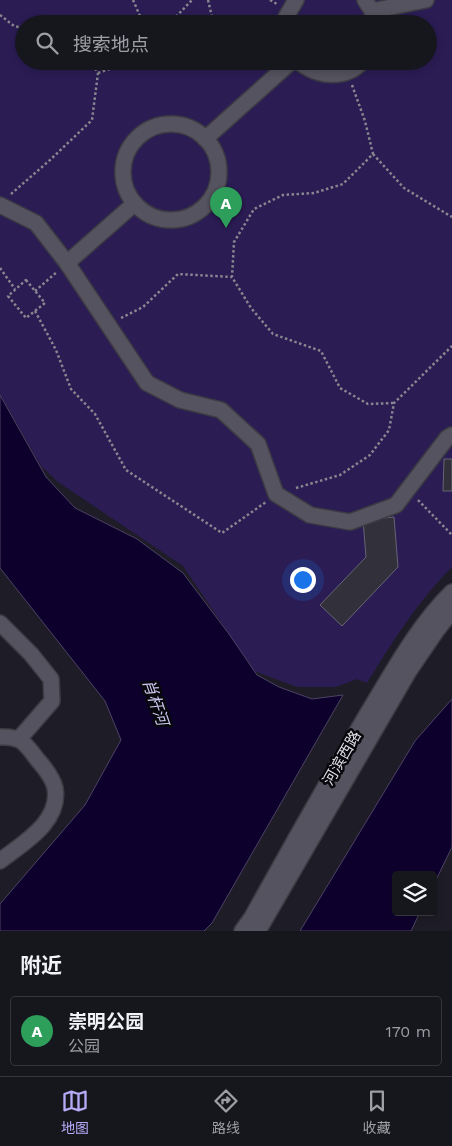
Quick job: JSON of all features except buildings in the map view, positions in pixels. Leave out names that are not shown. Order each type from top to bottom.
[{"type":"street","points":[[287,15],[296,0]]},
{"type":"street","points":[[371,12],[426,0]]},
{"type":"street","points":[[204,139],[282,70]]},
{"type":"street","points":[[310,70],[319,74],[333,75],[351,70]]},
{"type":"street","points":[[170,124],[185,126],[199,133],[204,139],[210,144],[217,158],[219,173],[216,189],[208,203],[195,214],[179,220],[163,220],[147,215],[134,204],[126,190],[122,174],[124,159],[131,145],[142,134],[155,127],[170,124]]},
{"type":"street","points":[[4,201],[36,224],[67,262],[147,383],[180,400],[221,410],[258,444],[276,494],[310,515],[350,522],[396,505],[447,438],[452,435]]},
{"type":"street","points":[[67,262],[134,204]]},
{"type":"street","name":"河滨西路","points":[[242,931],[252,917],[332,774],[396,666],[428,620],[452,592]]},
{"type":"street","name":"河滨西路","points":[[258,931],[409,671],[452,611]]},
{"type":"street","points":[[0,623],[31,654],[51,679],[52,701],[19,739]]},
{"type":"street","points":[[0,737],[10,736],[19,739],[27,745],[45,769],[54,786],[56,802],[48,819],[35,834],[0,861]]},
{"type":"path","points":[[132,0],[140,15]]},
{"type":"path","points":[[178,15],[192,0]]},
{"type":"path","points":[[208,0],[211,15]]},
{"type":"path","points":[[0,15],[15,26]]},
{"type":"path","points":[[4,201],[92,120],[98,74],[96,70]]},
{"type":"path","points":[[98,74],[109,70]]},
{"type":"path","points":[[348,72],[365,121],[373,154],[404,188],[452,217]]},
{"type":"path","points":[[373,154],[343,184],[314,193],[283,195],[254,209],[234,242],[232,277],[251,308],[273,334],[320,351],[340,388],[368,404],[394,403]]},
{"type":"path","points":[[35,291],[67,262]]},
{"type":"path","points":[[0,268],[15,289]]},
{"type":"path","points":[[108,324],[143,307],[178,274],[232,277]]},
{"type":"path","points":[[26,280],[35,291],[45,303],[26,318],[8,296],[26,280]]},
{"type":"path","points":[[35,311],[56,350],[71,389],[95,414],[126,470],[222,533],[276,494],[340,475],[370,455],[389,430],[394,403],[452,346]]},
{"type":"path","points":[[409,490],[452,534]]},
{"type":"shaded area","points":[[0,0],[452,0],[452,567],[417,608],[367,683],[357,679],[336,687],[297,687],[254,671],[183,566],[58,482],[41,466],[0,394]]},
{"type":"water","name":"肖杆河","points":[[0,395],[46,477],[75,508],[137,539],[183,573],[257,675],[279,687],[312,699],[343,695],[212,923],[204,931],[0,931],[0,904],[85,805],[121,740],[105,701],[0,568]]},
{"type":"water","points":[[452,699],[452,847],[437,878],[437,871],[392,871],[392,916],[418,916],[411,931],[300,931],[415,741]]},
{"type":"place","name":"崇明公园","points":[[226,228]]}]
